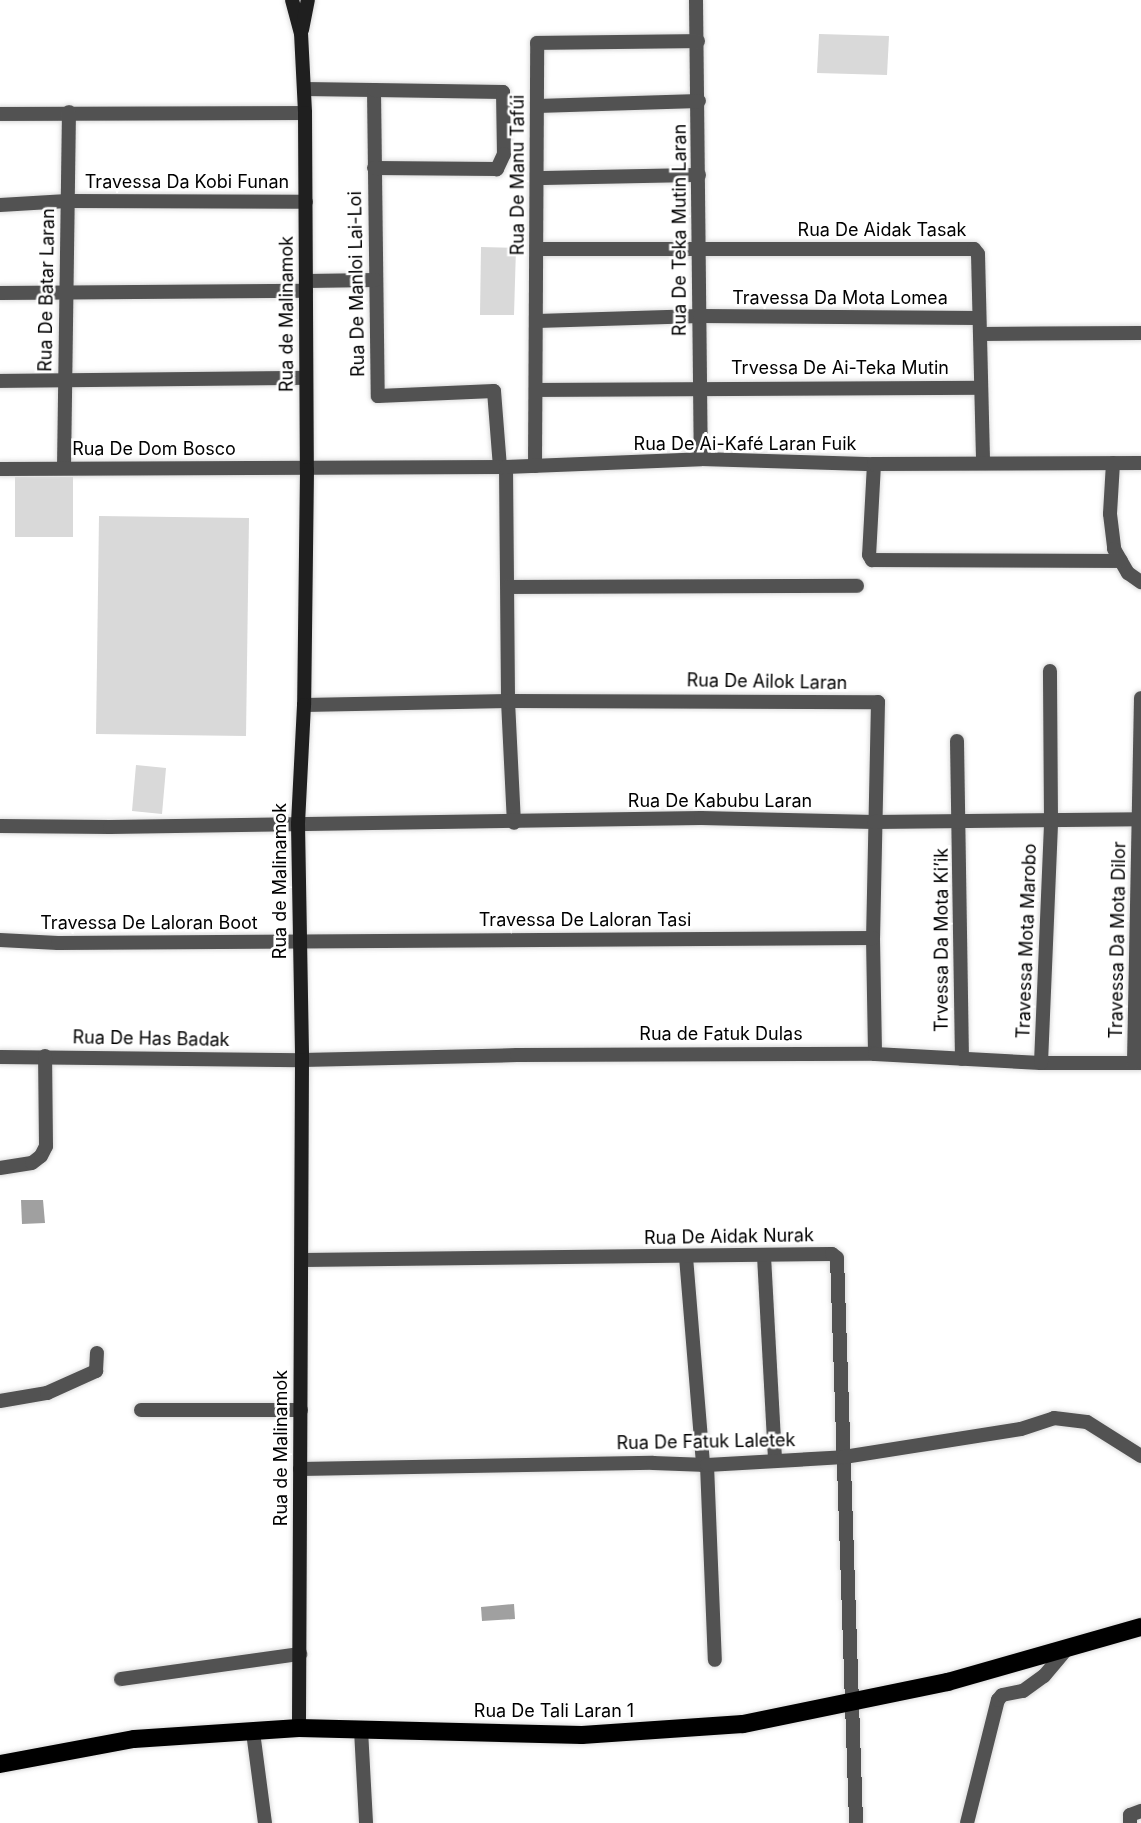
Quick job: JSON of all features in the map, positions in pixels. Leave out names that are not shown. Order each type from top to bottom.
[{"type":"main road","name":"Rua De Tali Laran 1","points":[[0,1763],[134,1739],[299,1728],[582,1735],[743,1724],[947,1682],[1141,1627]]},
{"type":"street","points":[[292,0],[302,33]]},
{"type":"street","points":[[302,33],[308,0]]},
{"type":"street","name":"Rua De Teka Mutin Laran","points":[[696,0],[700,248],[698,387],[701,459]]},
{"type":"street","name":"Rua de Malinamok","points":[[299,1728],[302,1060],[298,824],[304,705],[307,470],[302,33]]},
{"type":"street","name":"Rua De Manu Tafúi","points":[[535,467],[537,43],[698,41]]},
{"type":"street","points":[[304,89],[503,92],[504,154],[497,169],[374,168]]},
{"type":"street","name":"Rua De Manloi Lai-Loi","points":[[374,90],[378,396],[489,389],[494,391],[503,467]]},
{"type":"street","points":[[537,106],[699,101]]},
{"type":"street","name":"Rua De Batar Laran","points":[[64,468],[69,112]]},
{"type":"street","points":[[0,114],[305,113]]},
{"type":"street","points":[[538,178],[699,175]]},
{"type":"street","name":"Travessa Da Kobi Funan","points":[[0,205],[68,201],[306,202]]},
{"type":"street","points":[[538,249],[700,248]]},
{"type":"street","name":"Rua De Aidak Tasak","points":[[700,248],[974,248],[978,254],[983,463]]},
{"type":"street","points":[[0,293],[306,286],[375,280]]},
{"type":"street","name":"Travessa Da Mota Lomea","points":[[537,321],[700,316],[979,318]]},
{"type":"street","points":[[980,334],[1141,333]]},
{"type":"street","points":[[0,381],[306,378]]},
{"type":"street","name":"Trvessa De Ai-Teka Mutin","points":[[536,390],[698,387],[981,388]]},
{"type":"street","name":"Rua De Ai-Kafé Laran Fuik","points":[[307,470],[535,467],[701,459],[874,464],[1141,463]]},
{"type":"street","points":[[1113,463],[1110,514],[1114,549],[1128,573],[1141,582]]},
{"type":"street","points":[[874,464],[869,555],[872,560],[1121,561]]},
{"type":"street","points":[[503,467],[508,587],[508,701],[514,823]]},
{"type":"street","name":"Rua De Dom Bosco","points":[[0,469],[307,470]]},
{"type":"street","points":[[508,587],[857,586]]},
{"type":"street","name":"Travessa Mota Marobo","points":[[1041,1063],[1051,820],[1050,671]]},
{"type":"street","name":"Travessa Da Mota Dilor","points":[[1138,1063],[1141,698]]},
{"type":"street","name":"Rua De Ailok Laran","points":[[304,705],[508,701],[878,702],[873,938],[875,1054]]},
{"type":"street","name":"Trvessa Da Mota Ki’ik","points":[[957,741],[962,1059]]},
{"type":"street","name":"Rua De Kabubu Laran","points":[[0,825],[514,823],[701,818],[874,822],[1141,819]]},
{"type":"street","name":"Travessa De Laloran Tasi","points":[[298,941],[873,938]]},
{"type":"street","name":"Travessa De Laloran Boot","points":[[0,940],[58,943],[298,941]]},
{"type":"street","name":"Rua de Fatuk Dulas","points":[[302,1060],[531,1055],[875,1054],[1041,1063],[1138,1063]]},
{"type":"street","points":[[0,1168],[32,1163],[41,1156],[46,1146],[45,1056]]},
{"type":"street","name":"Rua De Has Badak","points":[[0,1057],[302,1060]]},
{"type":"street","name":"Rua De Aidak Nurak","points":[[302,1260],[686,1258],[832,1254],[837,1258],[856,1823]]},
{"type":"street","points":[[764,1256],[775,1461]]},
{"type":"street","points":[[686,1258],[705,1465],[715,1660]]},
{"type":"street","points":[[0,1401],[47,1393],[96,1371],[97,1353]]},
{"type":"street","points":[[141,1410],[301,1410]]},
{"type":"street","name":"Rua De Fatuk Laletek","points":[[300,1469],[653,1462],[705,1465],[844,1457],[1021,1429],[1054,1418],[1087,1422],[1141,1456]]},
{"type":"street","points":[[967,1823],[998,1700],[1002,1695],[1023,1691],[1044,1676],[1068,1647]]},
{"type":"street","points":[[121,1679],[300,1654]]},
{"type":"street","points":[[361,1730],[366,1823]]},
{"type":"street","points":[[253,1732],[265,1823]]},
{"type":"street","points":[[1130,1823],[1130,1815],[1141,1811]]},
{"type":"shaded area","points":[[819,34],[889,36],[887,75],[817,73]]},
{"type":"shaded area","points":[[481,247],[516,248],[514,315],[480,315]]},
{"type":"shaded area","points":[[15,477],[73,477],[73,537],[15,537]]},
{"type":"shaded area","points":[[99,516],[249,518],[246,736],[96,734]]},
{"type":"shaded area","points":[[136,765],[166,768],[162,814],[132,811]]},
{"type":"shaded area","points":[[21,1200],[43,1200],[45,1223],[22,1224]]},
{"type":"shaded area","points":[[514,1604],[515,1619],[482,1621],[481,1607]]}]
